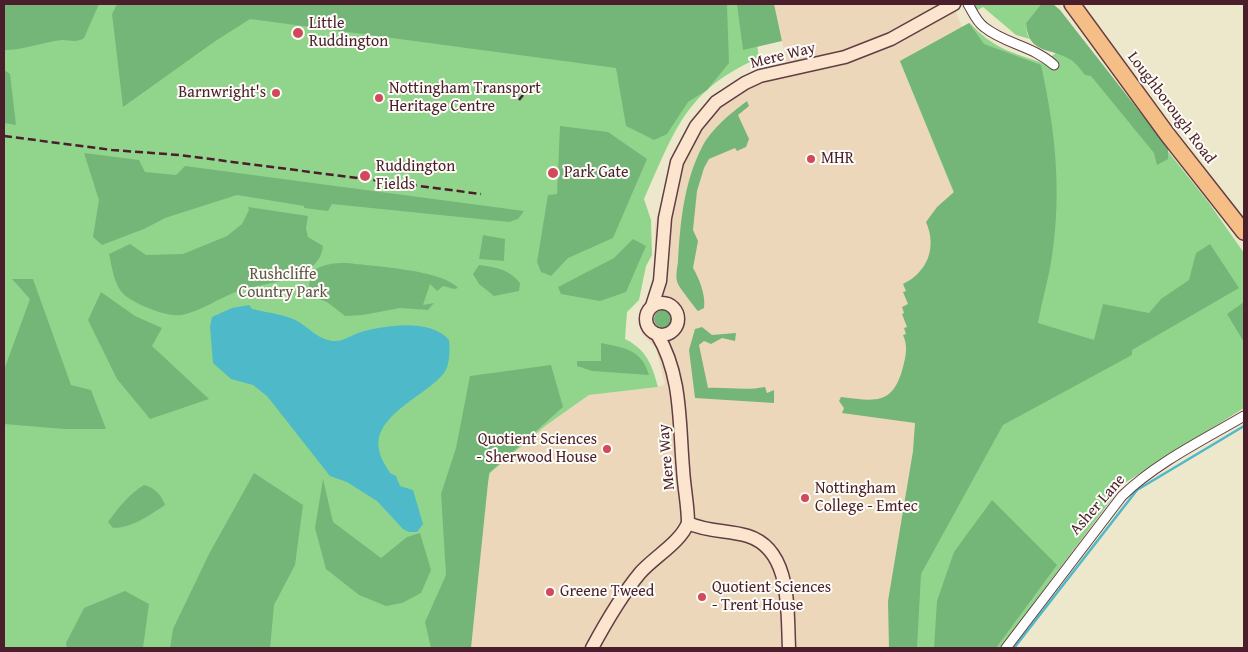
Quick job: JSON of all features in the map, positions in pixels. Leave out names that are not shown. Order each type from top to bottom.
[{"type":"main road","name":"Loughborough Road","points":[[1072,4],[1167,134],[1244,232]]},
{"type":"street","name":"Mere Way","points":[[652,306],[660,281],[665,218],[677,162],[696,126],[716,102],[745,83],[760,76],[845,57],[891,40],[954,4]]},
{"type":"street","points":[[968,4],[983,27],[1042,54],[1054,65]]},
{"type":"street","name":"Mere Way","points":[[660,281],[668,304]]},
{"type":"street","points":[[657,303],[668,304],[677,312],[678,323],[674,330],[665,334],[658,334],[651,330],[646,322],[648,310],[652,306],[657,303]]},
{"type":"street","name":"Mere Way","points":[[670,360],[674,330]]},
{"type":"street","name":"Mere Way","points":[[658,334],[670,360],[680,406],[688,523]]},
{"type":"street","name":"Asher Lane","points":[[1006,648],[1122,496],[1134,484],[1244,416]]},
{"type":"street","points":[[592,648],[627,590],[652,561],[682,533],[688,523],[701,528],[756,539],[775,556],[783,578],[789,648]]},
{"type":"shaded area","points":[[774,4],[953,4],[962,27],[901,61],[955,196],[911,648],[471,648],[471,597],[476,536],[490,473],[545,425],[589,395],[658,387],[665,384],[656,348],[642,334],[641,312],[647,305],[655,277],[655,224],[676,150],[702,109],[787,64]]},
{"type":"green space","name":"Rushcliffe Country Park","points":[[4,4],[751,4],[759,58],[734,70],[714,84],[698,99],[674,133],[644,199],[651,220],[652,255],[646,266],[639,300],[627,312],[625,339],[644,353],[658,387],[589,395],[545,426],[490,473],[476,536],[471,597],[471,648],[4,648]]},
{"type":"green space","points":[[4,4],[99,4],[84,38],[81,40],[62,40],[20,49],[4,50]]},
{"type":"green space","points":[[117,4],[727,4],[729,63],[707,90],[688,102],[667,134],[654,140],[626,126],[616,68],[250,19],[214,42],[123,107],[112,14]]},
{"type":"green space","points":[[737,4],[774,4],[782,41],[743,50]]},
{"type":"green space","points":[[972,4],[1041,4],[1026,23],[1027,34],[1030,39],[1016,35],[983,7],[976,11]]},
{"type":"green space","points":[[1041,4],[1053,4],[1060,10],[1168,148],[1168,159],[1157,165],[1154,153],[1091,76],[1085,75],[1071,60],[1042,49],[1031,40],[1026,23]]},
{"type":"green space","points":[[969,23],[984,44],[1041,65],[1050,112],[1057,184],[1055,232],[1051,264],[1038,323],[1094,340],[1103,304],[1149,313],[1161,299],[1189,280],[1196,253],[1210,244],[1239,288],[1132,350],[1132,355],[1003,425],[921,574],[917,648],[889,648],[888,601],[913,451],[915,423],[842,413],[844,408],[839,401],[841,397],[873,400],[881,398],[888,395],[894,389],[899,380],[906,351],[903,335],[906,334],[904,328],[907,327],[902,314],[904,313],[902,307],[908,304],[903,292],[906,291],[903,284],[919,273],[928,258],[931,241],[926,222],[937,207],[954,192],[900,61]]},
{"type":"green space","points":[[970,23],[986,38],[1004,49],[1043,63],[1077,37],[1209,203],[1244,253],[1244,408],[1123,484],[1000,648],[911,648],[955,196],[900,61]]},
{"type":"green space","points":[[4,70],[10,74],[16,125],[4,123]]},
{"type":"green space","points":[[747,101],[749,106],[738,115],[749,139],[746,147],[737,151],[735,148],[709,159],[704,168],[697,191],[693,230],[698,241],[693,268],[698,277],[704,298],[704,308],[698,311],[679,286],[676,273],[687,188],[696,160],[706,140],[722,122]]},
{"type":"green space","points":[[560,126],[608,132],[647,159],[613,238],[568,258],[551,276],[541,272],[537,262],[548,195],[557,194]]},
{"type":"green space","points":[[84,153],[139,160],[145,172],[176,175],[185,166],[524,211],[518,219],[509,222],[332,204],[328,211],[237,195],[165,218],[144,229],[102,245],[93,237],[99,200]]},
{"type":"green space","points":[[248,207],[308,216],[306,228],[308,237],[323,246],[319,258],[312,267],[289,279],[238,291],[196,311],[182,315],[167,314],[148,308],[124,295],[120,290],[114,277],[109,254],[130,244],[146,255],[183,254],[227,236],[242,224],[249,210]]},
{"type":"green space","points":[[483,235],[505,239],[504,261],[479,259]]},
{"type":"green space","points":[[633,239],[646,246],[626,292],[600,301],[561,294],[558,287],[614,258]]},
{"type":"green space","points":[[337,263],[389,267],[423,273],[450,282],[458,288],[454,289],[443,286],[437,291],[430,284],[423,305],[434,303],[428,310],[400,308],[363,315],[345,316],[327,302],[316,298],[309,289],[310,274],[318,268]]},
{"type":"green space","points":[[479,265],[496,268],[516,278],[520,283],[519,291],[494,296],[479,284],[473,274]]},
{"type":"green space","points":[[12,279],[33,279],[71,385],[91,390],[106,429],[64,429],[4,424],[4,370],[30,299]]},
{"type":"green space","points":[[101,292],[135,316],[162,328],[152,346],[209,399],[150,419],[117,379],[88,320]]},
{"type":"green space","points":[[1244,302],[1244,342],[1227,314]]},
{"type":"green space","points":[[659,310],[667,310],[672,315],[670,326],[659,328],[654,323],[654,315]]},
{"type":"green space","points":[[702,327],[712,335],[736,333],[735,341],[722,338],[711,344],[704,341],[699,345],[708,388],[750,389],[765,387],[767,393],[774,390],[774,403],[695,398],[689,350],[695,329]]},
{"type":"green space","points":[[601,343],[625,348],[637,355],[646,366],[649,375],[592,371],[577,366],[577,361],[601,361]]},
{"type":"green space","points":[[551,365],[563,407],[489,473],[471,648],[431,648],[425,622],[446,575],[441,494],[456,448],[470,376]]},
{"type":"green space","points":[[254,473],[303,505],[295,565],[274,605],[270,648],[170,648],[173,629],[209,554]]},
{"type":"green space","points":[[323,479],[333,522],[381,558],[407,537],[420,533],[431,570],[421,593],[402,603],[386,606],[359,595],[326,569],[315,528]]},
{"type":"green space","points":[[144,485],[157,492],[165,505],[134,523],[113,528],[108,522],[120,506]]},
{"type":"green space","points":[[992,500],[1057,565],[996,648],[934,648],[937,601],[954,552]]},
{"type":"green space","points":[[125,591],[149,604],[143,648],[67,648],[66,643],[84,608]]},
{"type":"water","points":[[249,305],[252,309],[293,319],[327,340],[343,340],[368,330],[406,325],[431,328],[449,340],[448,362],[444,373],[392,416],[384,426],[379,437],[379,449],[383,462],[390,473],[396,476],[400,486],[413,490],[423,524],[417,532],[409,532],[403,529],[377,501],[347,482],[330,476],[267,396],[253,385],[231,379],[213,363],[210,327],[212,317],[232,308]]},
{"type":"waterway","points":[[1014,648],[1137,490],[1244,426]]},
{"type":"railway","points":[[519,100],[523,95]]},
{"type":"railway","points":[[4,136],[112,150],[179,155],[481,194]]},
{"type":"place","name":"Little Ruddington","points":[[298,33]]},
{"type":"place","name":"Barnwright's","points":[[276,93]]},
{"type":"place","name":"Nottingham Transport Heritage Centre","points":[[379,98]]},
{"type":"place","name":"MHR","points":[[811,159]]},
{"type":"place","name":"Park Gate","points":[[553,173]]},
{"type":"place","name":"Ruddington Fields","points":[[365,176]]},
{"type":"place","name":"Quotient Sciences - Sherwood House","points":[[607,449]]},
{"type":"place","name":"Nottingham College - Emtec","points":[[805,498]]},
{"type":"place","name":"Greene Tweed","points":[[550,592]]},
{"type":"place","name":"Quotient Sciences - Trent House","points":[[702,597]]}]
